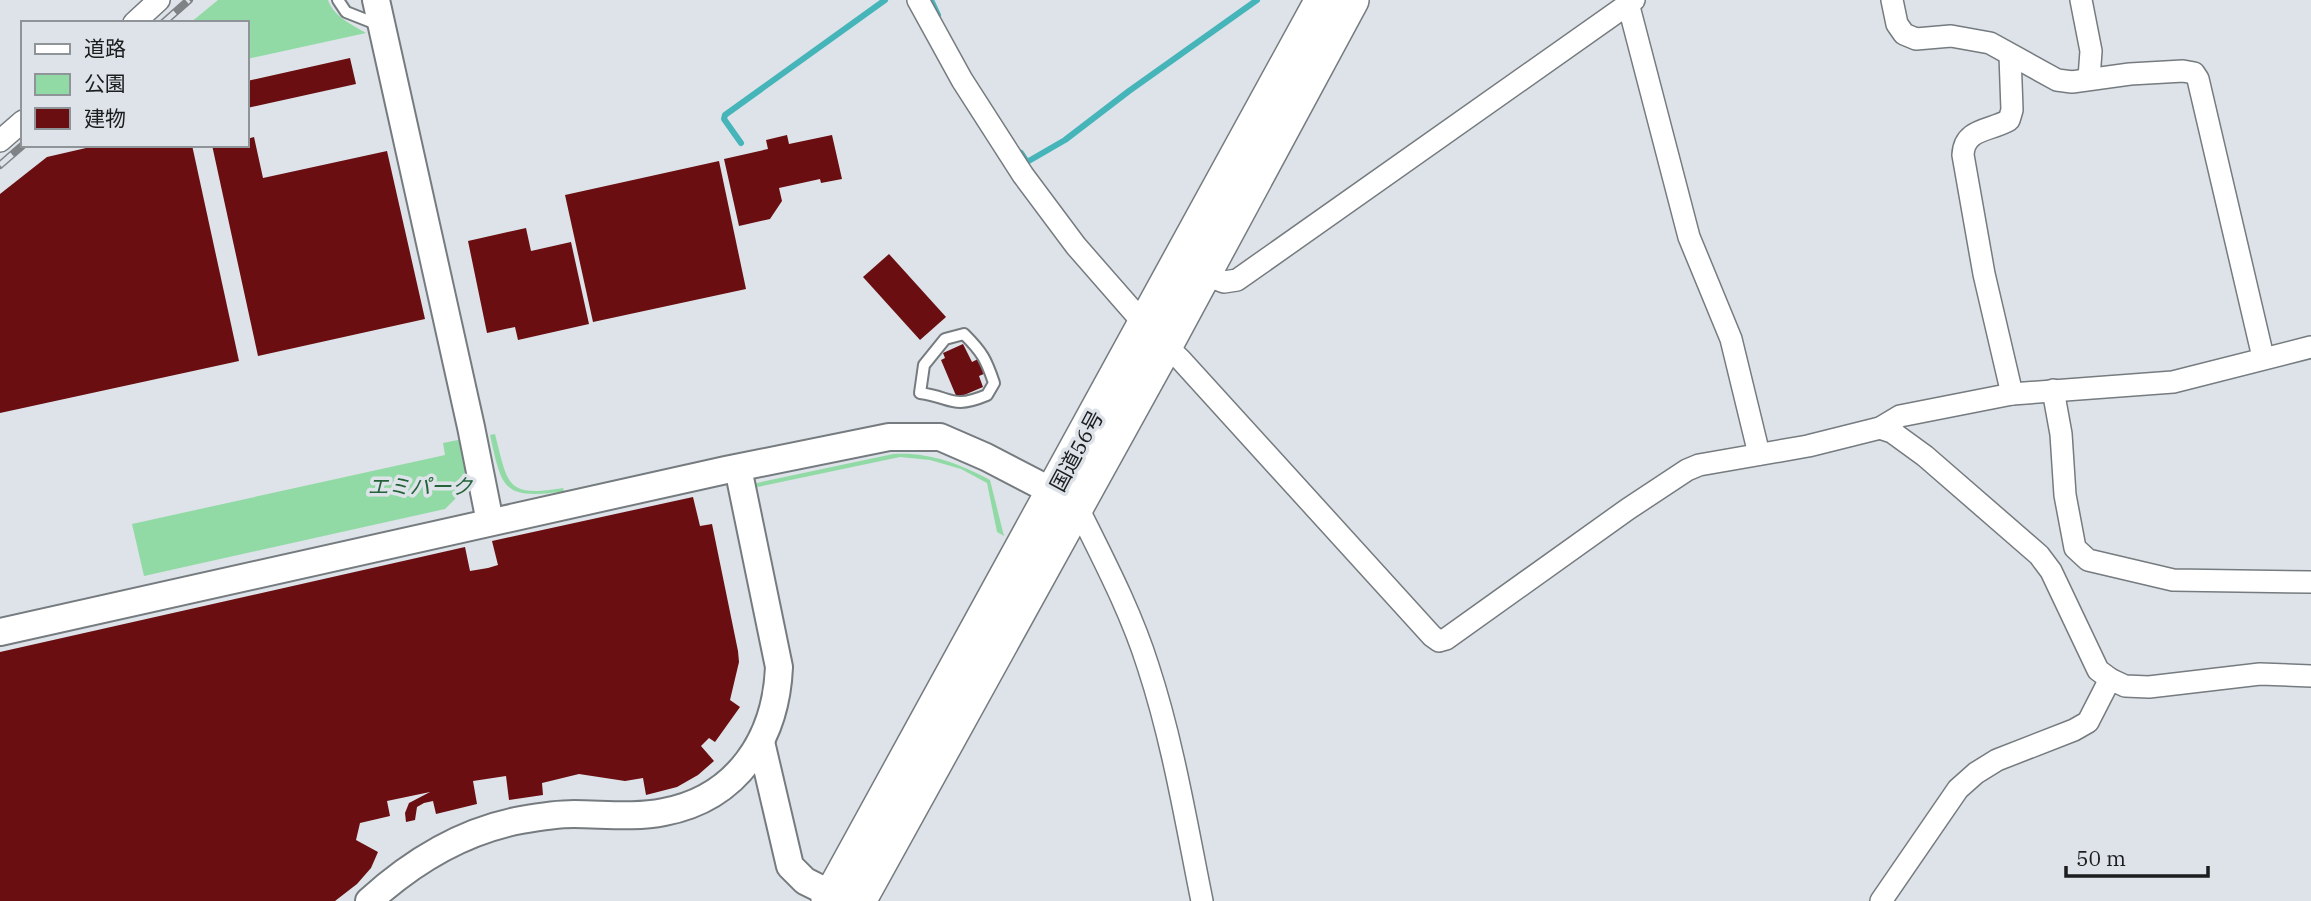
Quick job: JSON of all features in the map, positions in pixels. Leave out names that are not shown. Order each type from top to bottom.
[{"type":"highway","name":"国道56号","points":[[1191,269],[1322,0]]},
{"type":"highway","name":"国道56号","points":[[840,899],[1066,498],[1191,269],[1351,0]]},
{"type":"street","points":[[136,21],[159,0]]},
{"type":"street","points":[[376,0],[490,522]]},
{"type":"street","points":[[918,0],[962,80],[1023,176],[1076,246],[1374,575],[1432,636],[1439,640],[1446,639],[1628,509],[1699,465],[1808,446],[1880,428],[1900,416],[2012,394],[2173,382],[2311,347]]},
{"type":"street","points":[[1892,0],[1897,24],[1904,34],[1916,38],[1951,36],[1990,43],[2057,80],[2072,82],[2088,78],[2183,71],[2194,73],[2198,79],[2263,358]]},
{"type":"street","points":[[2081,0],[2091,51],[2088,78]]},
{"type":"street","points":[[1191,269],[1224,282],[1237,280],[1631,1],[1689,237],[1731,339],[1759,454]]},
{"type":"street","points":[[2010,55],[2012,110],[2009,120],[1970,136],[1964,145],[1964,155],[1984,274],[2012,394]]},
{"type":"street","points":[[0,141],[21,123]]},
{"type":"street","points":[[2053,390],[2061,434],[2063,481],[2075,548],[2088,559],[2173,580],[2251,579],[2311,582]]},
{"type":"street","points":[[1880,428],[1892,432],[1925,456],[2039,555],[2051,571],[2098,670],[2110,680],[2125,686],[2149,687],[2260,674],[2311,677]]},
{"type":"street","points":[[0,632],[738,468],[878,439],[940,437],[1066,498],[1120,593],[1148,665],[1168,739],[1202,901]]},
{"type":"street","points":[[369,901],[396,877],[430,853],[492,827],[544,816],[664,813],[688,806],[711,794],[732,779],[746,764],[761,742],[771,719],[776,701],[779,667],[738,468]]},
{"type":"street","points":[[1881,901],[1958,789],[1997,760],[2088,722],[2110,680]]},
{"type":"street","points":[[761,742],[790,866],[805,881],[840,899]]},
{"type":"lane","points":[[338,0],[346,12],[382,26]]},
{"type":"lane","points":[[964,334],[981,350],[993,383],[987,395],[958,404],[935,395],[920,393],[923,365],[945,339],[964,334]]},
{"type":"green space","points":[[218,0],[328,0],[339,16],[366,33],[248,59],[248,21],[192,21]]},
{"type":"green space","points":[[495,434],[507,476],[512,484],[530,491],[563,488],[564,491],[719,457],[719,461],[563,496],[560,492],[526,494],[508,486],[502,478],[490,435]]},
{"type":"green space","name":"エミパーク","points":[[463,439],[472,481],[461,484],[457,497],[445,509],[144,576],[132,524],[445,455],[443,443]]},
{"type":"green space","points":[[893,454],[919,455],[943,460],[990,480],[1004,536],[997,532],[987,483],[961,469],[930,460],[900,457],[753,488],[752,484]]},
{"type":"building","points":[[350,58],[356,84],[248,108],[248,81]]},
{"type":"building","points":[[787,135],[789,144],[832,135],[842,179],[821,183],[820,179],[779,188],[782,201],[770,219],[739,226],[724,159],[768,149],[766,140]]},
{"type":"building","points":[[254,137],[263,178],[387,151],[425,319],[258,356],[212,147],[248,147],[248,139]]},
{"type":"building","points":[[90,147],[192,147],[239,361],[0,413],[0,194],[47,157]]},
{"type":"building","points":[[719,161],[746,289],[593,322],[565,195]]},
{"type":"building","points":[[526,228],[531,251],[571,242],[589,324],[518,340],[515,327],[487,333],[468,241]]},
{"type":"building","points":[[889,254],[946,317],[920,340],[863,277]]},
{"type":"building","points":[[963,344],[972,362],[980,358],[986,373],[979,376],[983,387],[957,398],[941,360],[945,358],[943,353]]},
{"type":"building","points":[[693,497],[700,526],[712,524],[738,651],[739,662],[730,700],[740,707],[715,742],[709,738],[701,746],[714,761],[698,775],[677,787],[646,795],[643,778],[625,781],[579,774],[542,783],[543,795],[509,800],[506,776],[473,781],[477,804],[436,814],[433,801],[424,803],[417,807],[415,820],[406,822],[405,813],[409,803],[430,792],[387,801],[390,816],[360,823],[356,840],[378,852],[371,868],[357,884],[335,901],[0,901],[0,652],[465,547],[470,571],[488,568],[498,565],[492,541]]},
{"type":"waterway","points":[[741,143],[724,119],[725,115],[885,0]]},
{"type":"waterway","points":[[931,0],[938,15]]},
{"type":"waterway","points":[[1021,153],[1027,162],[1065,140],[1257,0]]},
{"type":"railway","points":[[165,21],[189,0]]},
{"type":"railway","points":[[0,165],[21,147]]}]
